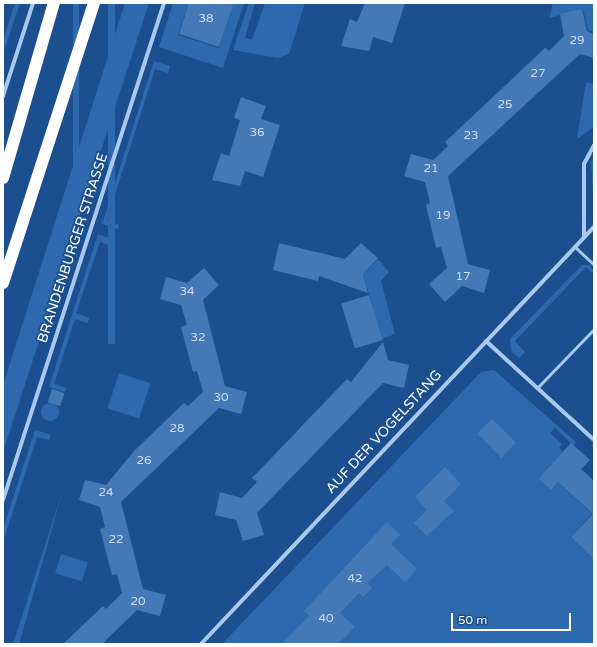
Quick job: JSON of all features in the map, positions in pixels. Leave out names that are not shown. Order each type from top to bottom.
[{"type":"highway","points":[[3,178],[54,3]]},
{"type":"highway","points":[[3,283],[94,3]]},
{"type":"street","points":[[3,96],[33,3]]},
{"type":"street","name":"BRANDENBURGER STRASSE","points":[[3,500],[164,3]]},
{"type":"street","points":[[584,236],[584,164],[594,145]]},
{"type":"street","name":"AUF DER VOGELSTANG","points":[[201,644],[594,227]]},
{"type":"street","points":[[486,341],[594,440]]},
{"type":"lane","points":[[575,247],[594,265]]},
{"type":"lane","points":[[537,388],[594,329]]},
{"type":"shaded area","points":[[15,3],[20,3],[3,54],[3,40]]},
{"type":"shaded area","points":[[73,3],[79,3],[79,230],[73,230]]},
{"type":"shaded area","points":[[108,3],[115,3],[115,344],[108,344]]},
{"type":"shaded area","points":[[125,3],[149,3],[3,452],[3,385]]},
{"type":"shaded area","points":[[173,3],[189,3],[178,35],[219,48],[234,3],[244,3],[223,68],[159,47]]},
{"type":"shaded area","points":[[249,3],[255,3],[245,38],[252,40],[265,3],[305,3],[289,54],[278,58],[233,50]]},
{"type":"shaded area","points":[[553,3],[594,3],[594,32],[588,30],[583,9],[549,18]]},
{"type":"shaded area","points":[[154,61],[170,66],[168,73],[155,69],[107,220],[119,225],[118,229],[102,224]]},
{"type":"shaded area","points":[[586,82],[594,84],[594,127],[577,139]]},
{"type":"shaded area","points":[[594,157],[594,208],[591,162]]},
{"type":"shaded area","points":[[98,234],[114,240],[112,246],[100,242],[76,313],[89,318],[88,323],[75,319],[54,384],[66,388],[65,392],[49,387]]},
{"type":"shaded area","points":[[378,259],[389,272],[381,281],[395,334],[382,339],[363,274]]},
{"type":"shaded area","points":[[582,265],[590,265],[594,274],[586,267],[515,341],[525,352],[519,358],[511,351],[510,339]]},
{"type":"shaded area","points":[[494,370],[576,442],[573,445],[555,428],[550,433],[562,444],[559,448],[563,452],[538,479],[551,490],[558,482],[592,514],[571,537],[594,559],[594,644],[222,644],[481,372]]},
{"type":"shaded area","points":[[119,373],[150,383],[139,418],[108,408]]},
{"type":"shaded area","points":[[46,403],[54,403],[59,408],[57,419],[54,421],[46,421],[41,416],[41,408]]},
{"type":"shaded area","points":[[35,430],[51,435],[49,440],[37,437],[3,542],[3,529]]},
{"type":"shaded area","points":[[63,490],[19,644],[13,644]]},
{"type":"shaded area","points":[[61,554],[88,562],[82,581],[55,573]]},
{"type":"building","points":[[189,3],[234,3],[219,47],[179,34]]},
{"type":"building","points":[[365,3],[405,3],[392,43],[373,37],[369,51],[341,46],[350,19],[357,22]]},
{"type":"building","points":[[582,9],[587,31],[594,34],[594,58],[580,54],[448,176],[468,264],[490,270],[484,293],[462,286],[445,302],[429,284],[447,268],[441,247],[436,248],[426,205],[430,203],[425,182],[404,176],[411,154],[433,160],[448,146],[445,142],[545,48],[549,51],[564,36],[560,14]]},
{"type":"building","points":[[241,97],[266,106],[261,119],[280,125],[263,177],[245,171],[240,186],[212,180],[221,153],[229,156],[240,120],[234,118]]},
{"type":"building","points":[[279,243],[345,259],[361,243],[378,258],[363,274],[368,293],[319,276],[318,281],[273,270]]},
{"type":"building","points":[[204,268],[219,285],[203,300],[225,386],[247,392],[241,414],[219,408],[121,502],[143,589],[166,595],[160,616],[137,610],[102,644],[63,644],[103,606],[106,609],[122,593],[117,574],[112,575],[100,529],[105,527],[100,507],[79,500],[85,480],[106,485],[135,450],[184,403],[188,406],[203,392],[197,371],[193,372],[181,327],[187,325],[181,305],[160,299],[166,277],[187,283]]},
{"type":"building","points":[[369,295],[383,340],[355,348],[341,303]]},
{"type":"building","points":[[383,342],[388,360],[409,365],[404,388],[383,383],[257,513],[264,535],[243,541],[236,520],[215,515],[220,492],[242,498],[257,482],[252,478],[347,379],[351,382]]},
{"type":"building","points":[[52,389],[64,393],[60,406],[48,402]]},
{"type":"building","points":[[492,419],[516,443],[501,458],[477,434]]},
{"type":"building","points":[[571,443],[590,460],[581,469],[594,481],[594,559],[571,537],[593,514],[558,482],[551,490],[538,479]]},
{"type":"building","points":[[445,467],[461,484],[444,501],[454,511],[427,536],[414,523],[427,510],[415,497]]},
{"type":"building","points":[[387,522],[400,535],[391,544],[417,569],[405,582],[387,565],[367,583],[372,588],[363,597],[359,593],[340,613],[355,627],[338,644],[282,644],[309,616],[304,611]]}]
